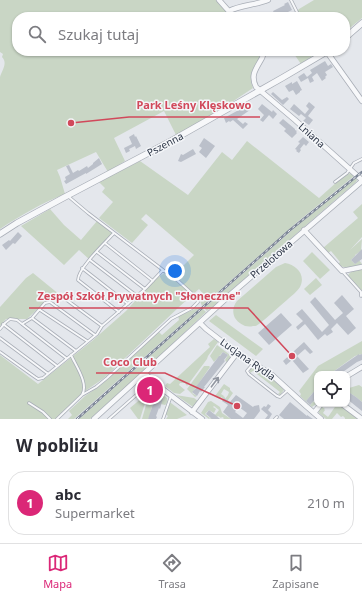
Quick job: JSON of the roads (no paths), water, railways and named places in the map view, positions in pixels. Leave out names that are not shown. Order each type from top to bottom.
[{"type":"street","points":[[220,0],[230,11],[268,0]]},
{"type":"street","points":[[350,34],[362,23]]},
{"type":"street","points":[[261,90],[256,87],[253,78],[254,72],[263,56]]},
{"type":"street","name":"Pszenna","points":[[0,234],[17,223],[261,90],[319,56]]},
{"type":"street","points":[[330,56],[362,101]]},
{"type":"street","name":"Lniana","points":[[261,90],[350,168],[362,181]]},
{"type":"street","name":"Przelotowa","points":[[94,419],[231,294],[362,181]]},
{"type":"street","points":[[304,230],[342,271],[362,267]]},
{"type":"street","name":"Lucjana Rydla","points":[[200,322],[206,329],[237,353],[272,375],[322,419]]},
{"type":"street","points":[[192,412],[237,353]]},
{"type":"street","points":[[350,374],[362,367]]},
{"type":"street","points":[[145,373],[152,381],[202,419]]},
{"type":"street","points":[[314,413],[319,407]]},
{"type":"street","points":[[346,407],[362,419]]},
{"type":"lane","points":[[291,0],[297,12]]},
{"type":"lane","points":[[335,182],[347,172],[354,163],[362,159]]},
{"type":"lane","points":[[57,419],[82,395],[107,378],[171,319],[192,308],[198,302],[197,298],[177,280],[76,204],[68,196]]},
{"type":"lane","points":[[115,233],[82,268],[78,280],[119,312]]},
{"type":"lane","points":[[105,244],[153,281]]},
{"type":"lane","points":[[97,252],[145,289]]},
{"type":"lane","points":[[90,260],[137,296]]},
{"type":"lane","points":[[82,268],[128,304]]},
{"type":"lane","points":[[0,352],[35,377],[40,379],[43,378],[95,335],[102,326],[145,289],[163,270]]},
{"type":"lane","points":[[342,271],[361,292],[361,296]]},
{"type":"lane","points":[[60,295],[102,326]]},
{"type":"lane","points":[[22,324],[32,318],[46,303],[50,302],[95,335]]},
{"type":"lane","points":[[40,310],[87,341]]},
{"type":"lane","points":[[32,318],[76,351]]},
{"type":"lane","points":[[0,329],[6,321],[10,319],[17,320],[66,358]]},
{"type":"lane","points":[[3,324],[57,366]]},
{"type":"lane","points":[[0,338],[48,374]]},
{"type":"lane","points":[[71,355],[85,386],[82,395]]},
{"type":"lane","points":[[253,363],[247,371],[249,374],[277,396],[282,397],[288,390]]},
{"type":"lane","points":[[109,419],[152,381]]},
{"type":"lane","points":[[163,419],[171,395]]},
{"type":"lane","points":[[29,403],[43,412],[50,419]]},
{"type":"railway","points":[[77,419],[290,230],[362,172]]},
{"type":"place","name":"Park Leśny Klęskowo","points":[[71,123]]},
{"type":"place","name":"Zespół Szkół Prywatnych \"Słoneczne\"","points":[[292,356]]},
{"type":"place","name":"abc","points":[[150,390]]},
{"type":"place","name":"Coco Club","points":[[237,406]]}]
